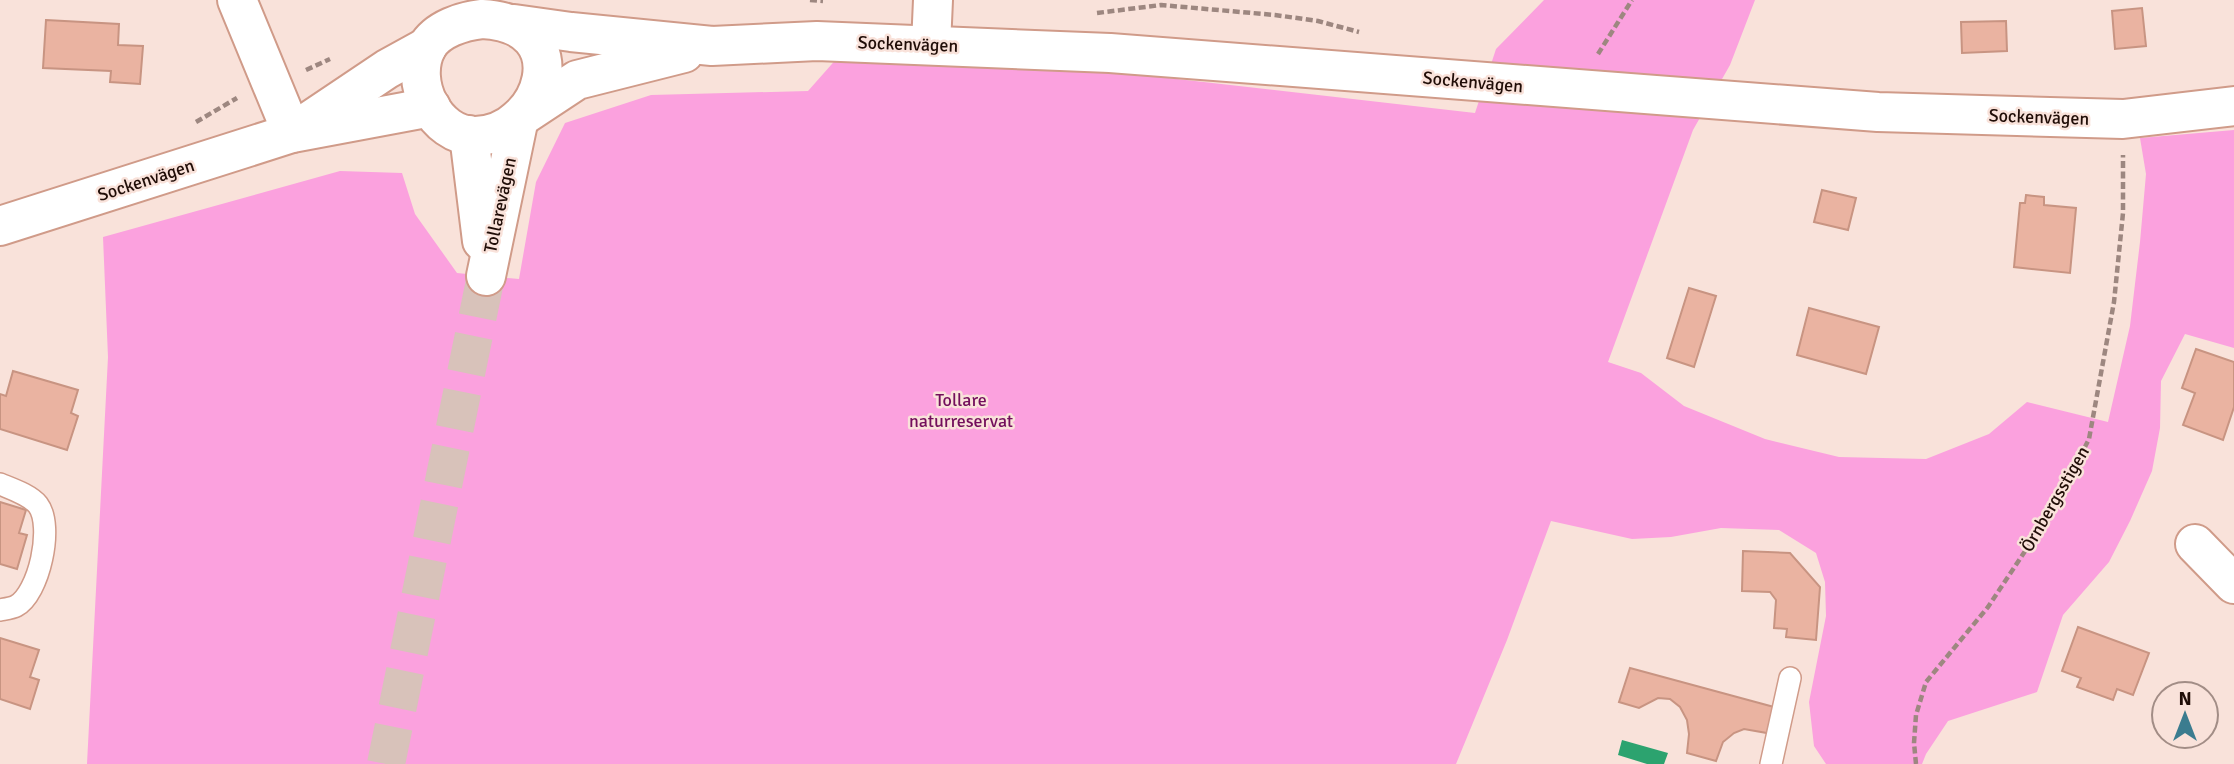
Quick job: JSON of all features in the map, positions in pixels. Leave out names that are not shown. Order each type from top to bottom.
[{"type":"street","points":[[237,0],[292,133]]},
{"type":"street","points":[[931,45],[933,0]]},
{"type":"street","points":[[495,19],[514,24],[536,43],[543,64],[542,80],[536,96],[513,125],[497,132],[468,135],[444,125],[424,95],[422,65],[427,47],[452,27],[471,20],[495,19]]},
{"type":"street","name":"Sockenvägen","points":[[514,24],[712,46],[817,41],[1110,53],[1878,112],[2123,119],[2234,106]]},
{"type":"street","name":"Sockenvägen","points":[[519,118],[577,80],[712,46]]},
{"type":"street","name":"Sockenvägen","points":[[292,133],[387,69],[427,47]]},
{"type":"street","name":"Sockenvägen","points":[[0,226],[292,133],[431,107]]},
{"type":"street","name":"Tollarevägen","points":[[468,135],[485,276],[519,118]]},
{"type":"street","points":[[2195,544],[2234,584]]},
{"type":"lane","points":[[0,484],[37,504],[43,514],[45,537],[32,589],[17,606],[0,610]]},
{"type":"lane","points":[[1771,764],[1790,678]]},
{"type":"path","points":[[1592,64],[1632,0]]},
{"type":"path","points":[[192,125],[240,96],[272,85],[334,57]]},
{"type":"path","name":"Örnbergsstigen","points":[[1916,764],[1916,715],[1926,682],[1988,607],[2053,509],[2089,439],[2116,289],[2123,213],[2123,119]]},
{"type":"green space","name":"Tollare naturreservat","points":[[1544,0],[1755,0],[1730,65],[1693,130],[1608,362],[1641,373],[1684,406],[1765,439],[1839,457],[1926,459],[1989,434],[2027,402],[2108,422],[2130,326],[2140,242],[2146,174],[2140,138],[2234,130],[2234,348],[2185,334],[2161,381],[2160,428],[2152,471],[2109,562],[2063,615],[2037,692],[1948,721],[1922,764],[1826,764],[1814,746],[1809,702],[1826,616],[1825,582],[1816,553],[1779,530],[1721,528],[1671,537],[1632,539],[1551,521],[1507,640],[1456,764],[87,764],[108,357],[103,237],[340,171],[402,173],[415,214],[457,273],[519,279],[536,182],[565,123],[651,95],[808,91],[839,56],[984,57],[1475,113],[1496,49]]},
{"type":"shaded area","points":[[1622,740],[1668,753],[1664,764],[1647,764],[1618,755]]},
{"type":"building","points":[[2142,8],[2146,46],[2115,49],[2112,11]]},
{"type":"building","points":[[46,20],[119,24],[118,45],[143,46],[140,84],[110,82],[111,71],[43,68]]},
{"type":"building","points":[[2006,21],[2007,51],[1962,53],[1961,22]]},
{"type":"building","points":[[1822,190],[1856,198],[1848,230],[1814,222]]},
{"type":"building","points":[[2026,195],[2044,197],[2044,205],[2076,208],[2070,273],[2014,267],[2020,203],[2025,203]]},
{"type":"building","points":[[1689,288],[1716,296],[1694,367],[1667,358]]},
{"type":"building","points":[[1809,308],[1879,327],[1866,374],[1797,355]]},
{"type":"building","points":[[2196,349],[2234,362],[2234,407],[2223,440],[2183,425],[2195,393],[2182,388]]},
{"type":"building","points":[[13,371],[78,390],[71,413],[78,416],[67,450],[0,429],[0,394],[6,396]]},
{"type":"building","points":[[0,502],[26,510],[19,533],[27,535],[17,569],[0,564]]},
{"type":"building","points":[[1743,551],[1790,553],[1820,587],[1816,640],[1786,637],[1787,629],[1774,628],[1776,600],[1770,592],[1742,591]]},
{"type":"building","points":[[2078,627],[2149,653],[2133,695],[2117,689],[2113,700],[2077,687],[2081,678],[2062,671]]},
{"type":"building","points":[[0,638],[39,650],[30,677],[39,680],[30,709],[0,699]]},
{"type":"building","points":[[1630,668],[1774,707],[1767,733],[1744,729],[1734,733],[1723,742],[1716,761],[1687,753],[1687,720],[1680,707],[1670,699],[1658,698],[1639,708],[1619,702]]},
{"type":"tunnel","points":[[386,764],[486,276]]}]
